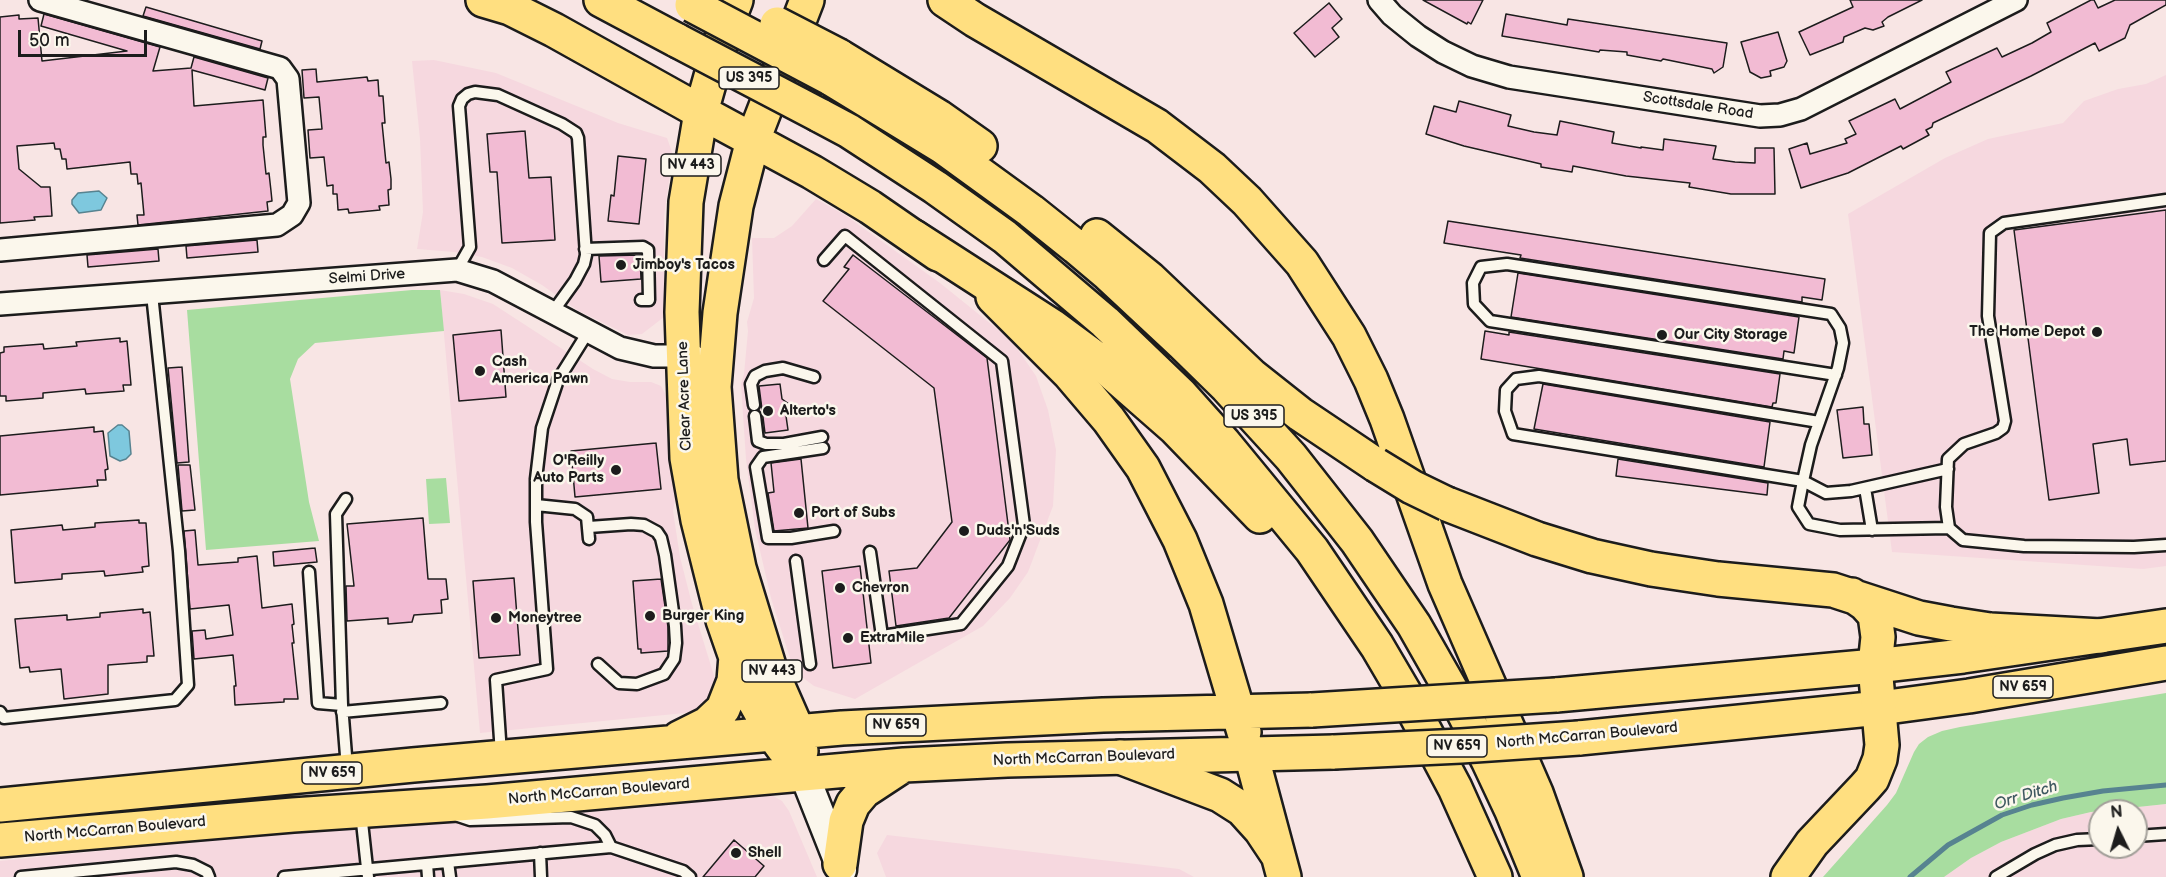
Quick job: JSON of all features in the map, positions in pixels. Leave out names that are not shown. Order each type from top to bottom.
[{"type":"main road","points":[[483,0],[510,8],[554,30],[812,172],[1052,326],[1094,357],[1175,428],[1263,520],[1335,603],[1428,736]]},
{"type":"main road","name":"US 395","points":[[601,0],[849,131],[935,187],[1005,237],[1105,322],[1173,387],[1224,443],[1311,550],[1377,646],[1455,788],[1495,877]]},
{"type":"main road","points":[[733,0],[835,67],[939,117],[1025,177],[1149,278],[1252,376],[1300,414],[1376,465],[1412,487],[1447,504],[1538,539],[1592,556],[1651,569],[1718,579],[1833,590],[1919,618],[1990,630],[2101,636]]},
{"type":"main road","name":"Clear Acre Lane","points":[[733,0],[701,112],[686,202],[682,312],[687,458],[692,492],[712,578],[736,656],[754,700],[785,733]]},
{"type":"main road","name":"Clear Acre Lane","points":[[804,774],[785,733],[769,666],[739,568],[728,518],[717,437],[714,387],[720,313],[736,206],[753,140],[807,0]]},
{"type":"main road","points":[[945,0],[975,20],[1157,126],[1212,168],[1247,201],[1302,263],[1349,336],[1375,390],[1445,584],[1536,793],[1566,877]]},
{"type":"main road","name":"US 395","points":[[687,2],[835,67],[867,99],[952,153],[1076,247],[1198,358],[1291,457],[1358,541],[1414,626],[1463,711],[1488,760],[1539,877]]},
{"type":"main road","points":[[914,237],[994,297],[1038,340],[1109,420],[1143,468],[1180,540],[1206,603],[1251,754],[1280,866]]},
{"type":"main road","points":[[1788,877],[1812,843],[1872,778],[1880,759],[1882,745],[1875,666],[1878,637],[1875,615],[1852,595]]},
{"type":"main road","name":"NV 659","points":[[0,805],[347,771],[785,733],[967,721],[1312,710],[1556,695],[1875,666],[1963,656],[2166,626]]},
{"type":"main road","points":[[664,743],[707,724],[723,709],[734,681],[736,656]]},
{"type":"main road","name":"North McCarran Boulevard","points":[[0,840],[904,765],[1334,752],[1579,738],[1880,708],[2166,663]]},
{"type":"main road","points":[[1120,757],[1220,795],[1248,816],[1261,830],[1280,866]]},
{"type":"main road","points":[[842,871],[846,820],[853,804],[875,782],[904,765]]},
{"type":"street","points":[[0,250],[277,225],[292,215],[299,203],[288,79],[280,68],[40,0]]},
{"type":"street","name":"Scottsdale Road","points":[[1379,0],[1392,15],[1418,36],[1443,52],[1482,69],[1509,77],[1760,116],[1780,115],[1801,109],[2016,0]]},
{"type":"street","name":"Selmi Drive","points":[[0,304],[457,270],[493,281],[620,348],[644,355],[683,357],[716,355]]},
{"type":"street","name":"Clear Acre Lane","points":[[804,774],[842,871]]},
{"type":"lane","points":[[457,270],[470,247],[459,106],[462,99],[475,92],[498,95],[562,124],[576,133],[585,249],[584,264],[552,313]]},
{"type":"lane","points":[[2166,200],[2004,223],[1990,233],[1988,316],[2005,421],[2003,428],[1996,433],[1964,444],[1948,459],[1946,507],[1949,528],[1963,540],[2014,545],[2166,546]]},
{"type":"lane","points":[[824,260],[845,236],[1002,361],[1024,525],[1008,566],[961,624],[882,636],[870,552]]},
{"type":"lane","points":[[585,249],[644,247],[648,250],[649,300],[641,300]]},
{"type":"lane","points":[[1836,375],[1490,321],[1474,304],[1473,283],[1481,267],[1507,264],[1831,314],[1840,328],[1843,343],[1836,375],[1819,422],[1798,507],[1809,524],[1840,530],[1949,528]]},
{"type":"lane","points":[[0,712],[4,718],[175,700],[188,685],[179,551],[152,294]]},
{"type":"lane","points":[[501,757],[496,680],[547,669],[536,505],[536,479],[542,428],[558,380],[588,332]]},
{"type":"lane","points":[[814,377],[783,368],[765,371],[755,376],[752,384],[758,441],[766,444],[822,443],[763,457],[756,467],[768,538],[791,538],[834,531]]},
{"type":"lane","points":[[1819,422],[1539,376],[1516,379],[1506,390],[1505,411],[1513,434],[1803,481],[1826,494],[1865,488],[1948,469]]},
{"type":"lane","points":[[1865,488],[1872,530]]},
{"type":"lane","points":[[346,499],[336,514],[342,708],[347,771]]},
{"type":"lane","points":[[536,505],[575,509],[587,517],[589,539]]},
{"type":"lane","points":[[589,527],[631,524],[644,525],[657,532],[661,538],[665,555],[675,626],[674,659],[664,674],[637,684],[619,683],[598,664]]},
{"type":"lane","points":[[796,561],[810,664]]},
{"type":"lane","points":[[309,572],[318,703],[342,708],[441,703]]},
{"type":"lane","points":[[430,806],[470,820],[571,818],[595,825],[605,835],[611,847]]},
{"type":"lane","points":[[360,810],[367,873]]},
{"type":"lane","points":[[2148,835],[2166,834]]},
{"type":"lane","points":[[1996,877],[2055,845],[2088,839]]},
{"type":"lane","points":[[284,877],[367,873],[427,864],[611,847],[683,871],[690,877]]},
{"type":"lane","points":[[540,854],[542,877]]},
{"type":"lane","points":[[21,877],[73,874],[176,862],[193,865],[207,872],[208,877]]},
{"type":"lane","points":[[448,862],[450,877]]},
{"type":"lane","points":[[427,864],[428,877]]},
{"type":"shaded area","points":[[434,60],[496,73],[618,123],[667,138],[672,160],[664,216],[664,317],[642,334],[628,335],[577,310],[542,285],[512,268],[482,257],[417,249],[423,212],[420,139],[412,61]]},
{"type":"shaded area","points":[[2166,75],[2166,566],[2143,569],[1892,552],[1848,214],[1945,158],[1988,139],[2063,123],[2084,101],[2118,89],[2146,84]]},
{"type":"shaded area","points":[[816,199],[845,215],[940,283],[1012,341],[1036,376],[1048,410],[1056,450],[1053,506],[1028,572],[1010,598],[983,626],[855,699],[814,686],[798,674],[790,658],[771,598],[755,529],[746,459],[741,384],[744,374],[747,322],[754,298],[752,238],[774,238],[792,226]]},
{"type":"shaded area","points":[[440,290],[464,294],[493,304],[612,379],[651,382],[661,386],[667,397],[675,500],[673,511],[680,557],[715,679],[713,693],[706,703],[696,710],[685,713],[480,733]]},
{"type":"shaded area","points":[[761,791],[782,801],[789,811],[817,877],[0,877],[0,861],[230,838]]},
{"type":"shaded area","points":[[2166,804],[2166,877],[1944,877],[1971,858],[2001,842],[2061,819],[2088,813],[2088,859],[2148,859],[2148,806]]},
{"type":"shaded area","points":[[887,835],[1179,869],[1194,877],[886,877],[877,853]]},
{"type":"green space","points":[[412,290],[440,290],[444,331],[315,343],[298,359],[290,379],[309,502],[319,541],[206,550],[187,310]]},
{"type":"green space","points":[[446,478],[450,523],[429,524],[426,479]]},
{"type":"green space","points":[[2166,693],[2166,804],[2148,806],[2148,799],[2088,799],[2088,813],[2061,819],[2001,842],[1971,858],[1944,877],[1823,877],[1896,793],[1919,744],[1942,731]]},
{"type":"water","points":[[99,191],[107,198],[101,210],[79,213],[72,204],[72,200],[78,193]]},
{"type":"water","points":[[118,425],[122,425],[129,431],[131,454],[120,461],[110,456],[108,433]]},
{"type":"building","points":[[1423,0],[1483,0],[1471,24],[1468,22],[1467,24]]},
{"type":"building","points":[[1850,0],[1922,0],[1888,17],[1882,22],[1884,26],[1873,30],[1865,28],[1844,37],[1843,42],[1810,55],[1799,32],[1853,7]]},
{"type":"building","points":[[2094,0],[2098,8],[2115,0],[2166,0],[2166,5],[2130,25],[2125,38],[2099,51],[2095,43],[1933,123],[1932,127],[1926,130],[1929,135],[1903,149],[1901,146],[1848,173],[1801,188],[1789,149],[1807,143],[1810,154],[1847,143],[1845,139],[1856,134],[1849,121],[1895,99],[1900,109],[1951,82],[1946,72],[1997,48],[2002,57],[2032,43],[2051,32],[2047,23]]},
{"type":"building","points":[[1329,3],[1342,19],[1332,28],[1339,37],[1315,57],[1294,33]]},
{"type":"building","points":[[146,7],[262,41],[260,49],[143,16]]},
{"type":"building","points":[[44,14],[160,47],[153,71],[191,68],[194,57],[268,78],[265,90],[192,70],[194,106],[263,100],[266,137],[263,137],[263,145],[272,201],[267,202],[268,211],[138,225],[137,215],[144,215],[141,183],[138,184],[137,174],[131,174],[130,162],[67,169],[66,159],[62,159],[60,149],[55,149],[54,143],[17,146],[19,169],[41,187],[50,187],[52,216],[0,223],[0,17],[19,15],[19,19],[38,18],[42,61],[127,51],[41,26]]},
{"type":"building","points":[[1506,14],[1567,25],[1568,19],[1727,43],[1723,67],[1714,73],[1712,69],[1663,59],[1661,61],[1627,55],[1627,52],[1600,50],[1599,52],[1502,36]]},
{"type":"building","points":[[1778,32],[1787,61],[1784,67],[1770,71],[1771,76],[1761,78],[1750,72],[1741,42]]},
{"type":"building","points":[[316,69],[317,82],[367,77],[368,81],[378,80],[379,96],[383,96],[385,123],[382,123],[386,163],[389,162],[391,179],[391,189],[388,190],[389,205],[379,206],[380,210],[349,213],[348,209],[338,210],[337,194],[333,194],[333,185],[327,186],[324,157],[310,158],[308,130],[322,129],[319,97],[304,98],[302,70]]},
{"type":"building","points":[[1459,101],[1511,115],[1508,126],[1534,132],[1557,135],[1560,121],[1614,132],[1612,143],[1641,148],[1663,150],[1664,139],[1716,146],[1713,159],[1755,163],[1755,148],[1774,148],[1775,194],[1731,194],[1689,187],[1690,183],[1626,176],[1573,166],[1572,172],[1541,167],[1541,164],[1464,146],[1426,134],[1434,106],[1456,112]]},
{"type":"building","points":[[525,131],[529,178],[551,177],[555,240],[502,243],[497,172],[490,172],[487,134]]},
{"type":"building","points":[[618,156],[646,159],[639,224],[608,221],[611,195],[614,196]]},
{"type":"building","name":"The Home Depot","points":[[2166,210],[2166,461],[2130,465],[2127,439],[2093,444],[2099,493],[2049,500],[2014,230]]},
{"type":"building","points":[[1448,221],[1825,279],[1822,300],[1802,297],[1802,302],[1520,258],[1521,255],[1444,243]]},
{"type":"building","points":[[257,240],[258,252],[187,258],[186,246]]},
{"type":"building","points":[[158,249],[159,261],[88,267],[87,255]]},
{"type":"building","name":"Jimboy's Tacos","points":[[640,255],[641,279],[601,282],[599,256]]},
{"type":"building","points":[[853,255],[987,358],[1010,540],[949,618],[896,626],[889,571],[917,568],[952,522],[934,388],[823,301],[849,269],[844,267]]},
{"type":"building","points":[[1518,273],[1799,317],[1794,353],[1784,351],[1783,359],[1511,317]]},
{"type":"building","name":"Cash America Pawn","points":[[501,330],[506,397],[459,401],[453,335]]},
{"type":"building","points":[[1485,331],[1509,335],[1509,332],[1780,374],[1776,403],[1773,403],[1772,407],[1481,359]]},
{"type":"building","points":[[120,338],[120,342],[127,341],[131,385],[123,385],[124,391],[86,394],[85,389],[43,393],[43,398],[6,401],[6,396],[0,396],[0,353],[4,352],[4,347],[43,344],[44,349],[77,346],[76,342]]},
{"type":"building","points":[[182,367],[189,462],[177,463],[168,368]]},
{"type":"building","name":"Alterto's","points":[[780,384],[782,399],[789,404],[790,416],[786,416],[788,430],[765,433],[759,386]]},
{"type":"building","points":[[1543,384],[1770,422],[1764,467],[1534,429]]},
{"type":"building","points":[[1863,407],[1864,424],[1869,424],[1872,455],[1843,458],[1837,410]]},
{"type":"building","points":[[94,427],[94,432],[103,431],[108,469],[105,470],[106,480],[97,480],[98,486],[0,495],[0,436]]},
{"type":"building","name":"O'Reilly Auto Parts","points":[[656,443],[661,489],[575,497],[571,451]]},
{"type":"building","points":[[801,459],[808,528],[774,531],[768,493],[774,492],[771,463]]},
{"type":"building","points":[[1618,459],[1768,483],[1767,495],[1616,476]]},
{"type":"building","points":[[178,465],[190,465],[195,510],[182,511]]},
{"type":"building","points":[[423,518],[428,579],[446,579],[448,599],[441,600],[442,613],[414,615],[412,622],[388,624],[388,618],[347,621],[346,586],[354,586],[347,524]]},
{"type":"building","points":[[139,520],[139,523],[146,523],[149,566],[142,567],[143,572],[105,576],[104,571],[62,574],[62,579],[15,583],[11,530],[62,525],[63,530],[95,527],[95,523]]},
{"type":"building","points":[[195,530],[198,565],[238,562],[238,558],[257,556],[262,608],[292,604],[294,643],[292,643],[298,699],[235,705],[233,655],[194,659],[192,631],[205,630],[206,639],[233,635],[229,605],[190,609],[184,531]]},
{"type":"building","points":[[315,548],[317,562],[274,566],[273,552]]},
{"type":"building","points":[[860,566],[871,663],[833,668],[822,571]]},
{"type":"building","name":"Moneytree","points":[[514,578],[520,655],[479,658],[473,581]]},
{"type":"building","name":"Burger King","points":[[661,579],[668,627],[668,651],[641,653],[641,649],[638,649],[633,581]]},
{"type":"building","points":[[143,609],[143,613],[150,612],[154,656],[147,656],[147,662],[108,665],[108,694],[64,699],[61,669],[30,672],[29,667],[20,668],[15,619],[67,615],[67,620],[100,617],[100,613]]},
{"type":"building","name":"Shell","points":[[734,840],[764,866],[755,877],[703,877]]},
{"type":"waterway","name":"Orr Ditch","points":[[1910,877],[1948,845],[2002,815],[2063,798],[2103,791],[2166,785]]},
{"type":"place","name":"Jimboy's Tacos","points":[[621,265]]},
{"type":"place","name":"The Home Depot","points":[[2097,332]]},
{"type":"place","name":"Our City Storage","points":[[1662,335]]},
{"type":"place","name":"Cash America Pawn","points":[[480,371]]},
{"type":"place","name":"Alterto's","points":[[768,411]]},
{"type":"place","name":"O'Reilly Auto Parts","points":[[616,470]]},
{"type":"place","name":"Port of Subs","points":[[799,513]]},
{"type":"place","name":"Duds'n'Suds","points":[[964,531]]},
{"type":"place","name":"Chevron","points":[[840,588]]},
{"type":"place","name":"Burger King","points":[[650,616]]},
{"type":"place","name":"Moneytree","points":[[496,618]]},
{"type":"place","name":"ExtraMile","points":[[848,638]]},
{"type":"place","name":"Shell","points":[[736,853]]}]
